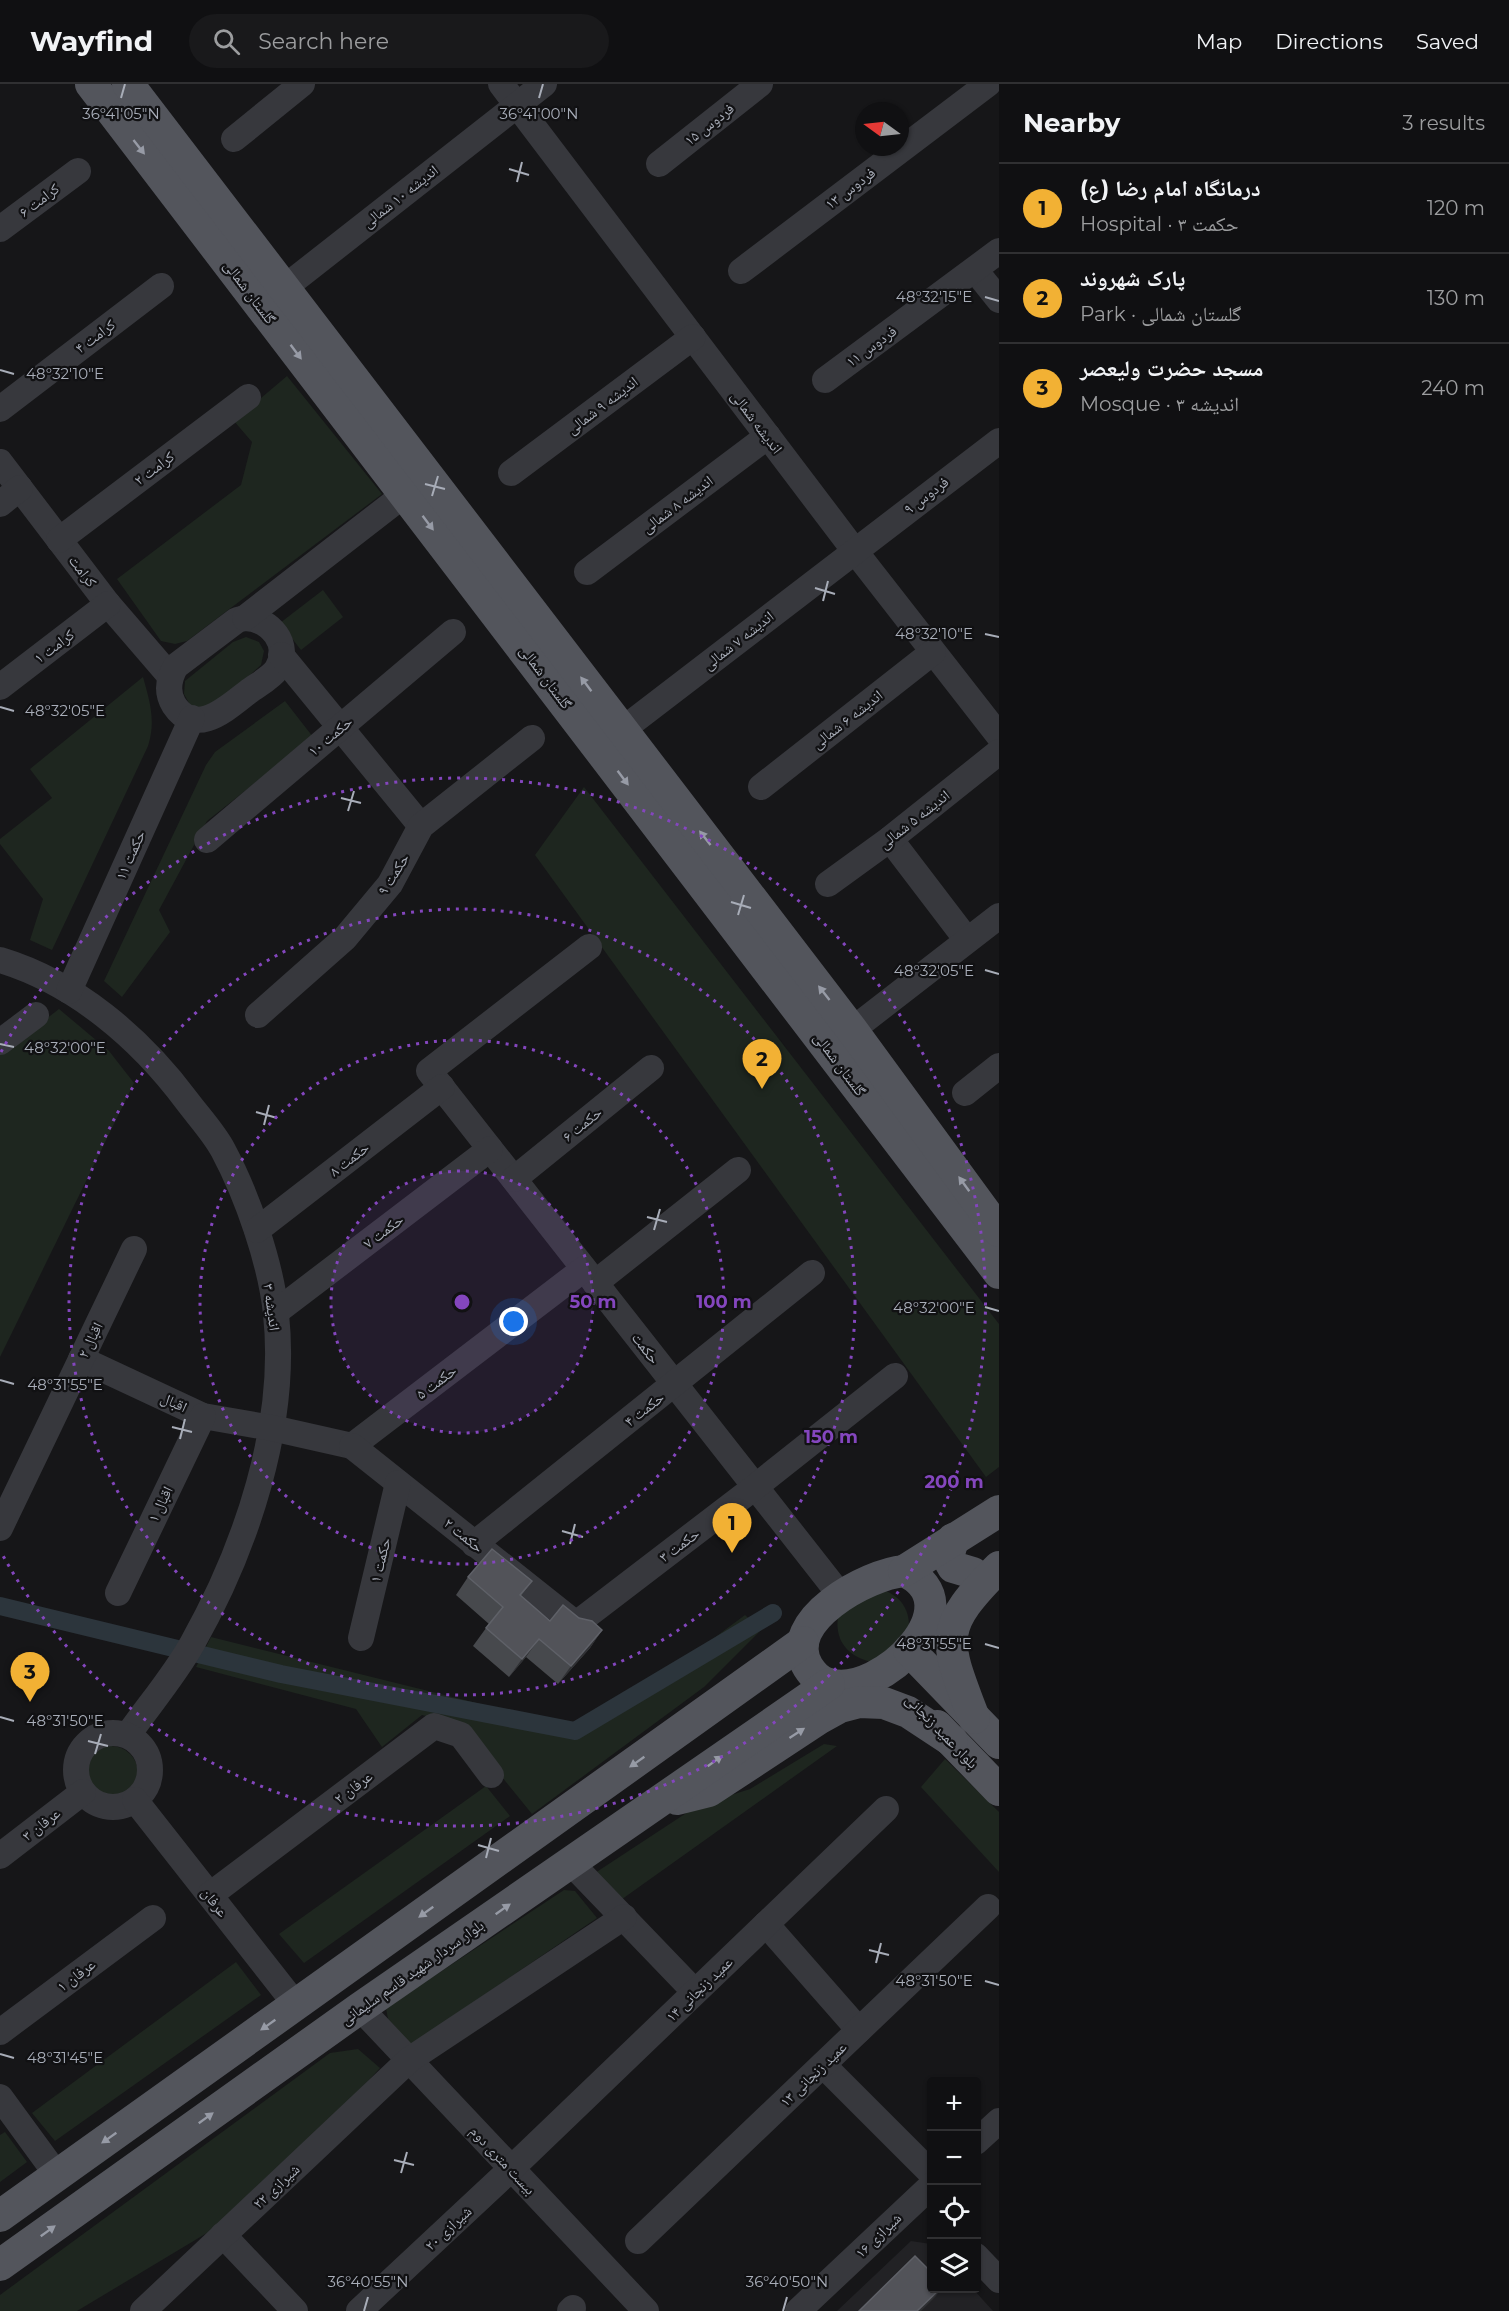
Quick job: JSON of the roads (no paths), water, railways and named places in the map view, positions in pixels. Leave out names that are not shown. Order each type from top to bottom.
[{"type":"main road","name":"گلستان شمالی","points":[[91,84],[272,297],[611,739],[999,1273]]},
{"type":"main road","name":"گلستان شمالی","points":[[128,84],[405,494],[852,1030],[999,1231]]},
{"type":"main road","points":[[0,2216],[749,1683],[803,1642],[819,1617],[841,1596],[872,1578],[904,1572],[999,1511]]},
{"type":"main road","points":[[953,1539],[948,1558],[953,1567],[986,1570]]},
{"type":"main road","points":[[932,1607],[986,1570],[999,1557]]},
{"type":"main road","points":[[974,1718],[955,1667],[951,1646],[954,1624],[963,1605],[986,1570]]},
{"type":"main road","points":[[803,1642],[804,1660],[813,1676],[829,1684],[859,1682],[885,1671],[909,1650],[921,1635],[932,1607],[929,1591],[919,1578],[904,1572]]},
{"type":"main road","points":[[909,1650],[999,1743]]},
{"type":"main road","name":"بلوار عمید زنجانی","points":[[885,1671],[999,1790]]},
{"type":"main road","points":[[910,1698],[910,1684],[917,1677],[927,1675],[936,1678]]},
{"type":"main road","points":[[749,1683],[759,1680],[777,1689],[781,1699],[781,1710],[775,1719]]},
{"type":"main road","name":"بلوار سردار شهید قاسم سلیمانی","points":[[0,2265],[360,2008],[775,1719],[829,1684]]},
{"type":"main road","points":[[653,1804],[710,1791],[830,1712],[859,1702],[884,1703],[908,1712],[952,1741]]},
{"type":"street","points":[[234,139],[302,84]]},
{"type":"street","name":"اندیشه شمالی","points":[[501,84],[854,550],[999,736]]},
{"type":"street","name":"اندیشه ۱۰ شمالی","points":[[272,297],[544,84]]},
{"type":"street","name":"فردوس ۱۵","points":[[659,164],[760,84]]},
{"type":"street","points":[[989,84],[999,97]]},
{"type":"street","name":"فردوس ۱۳","points":[[741,271],[989,84]]},
{"type":"street","name":"کرامت ۶","points":[[0,229],[78,171]]},
{"type":"street","name":"فردوس ۱۱","points":[[825,380],[999,251]]},
{"type":"street","points":[[975,270],[999,300]]},
{"type":"street","name":"کرامت ۴","points":[[0,409],[161,286]]},
{"type":"street","name":"اندیشه ۹ شمالی","points":[[511,474],[693,337]]},
{"type":"street","name":"کرامت ۲","points":[[59,540],[248,397]]},
{"type":"street","name":"اندیشه ۸ شمالی","points":[[587,572],[768,436]]},
{"type":"street","name":"فردوس ۹","points":[[854,550],[999,441]]},
{"type":"street","name":"کرامت","points":[[0,462],[108,604],[170,676]]},
{"type":"street","points":[[0,504],[21,488]]},
{"type":"street","points":[[245,618],[405,494]]},
{"type":"street","name":"اندیشه ۷ شمالی","points":[[611,739],[854,550]]},
{"type":"street","name":"کرامت ۱","points":[[0,687],[108,604]]},
{"type":"street","points":[[253,618],[269,625],[279,639],[281,656],[275,671],[215,717],[192,718],[174,704],[169,688],[170,676],[177,666],[237,620],[253,618]]},
{"type":"street","name":"حکمت ۱۰","points":[[207,840],[453,632]]},
{"type":"street","name":"اندیشه ۶ شمالی","points":[[761,788],[933,651]]},
{"type":"street","points":[[281,656],[421,826]]},
{"type":"street","name":"حکمت ۱۱","points":[[69,991],[192,718]]},
{"type":"street","name":"حکمت ۹","points":[[258,1016],[345,938],[390,884],[421,826],[532,738]]},
{"type":"street","name":"اندیشه ۵ شمالی","points":[[828,884],[890,839],[999,752]]},
{"type":"street","points":[[890,839],[968,940]]},
{"type":"street","points":[[852,1030],[999,916]]},
{"type":"street","name":"حکمت ۸","points":[[257,1230],[589,947]]},
{"type":"street","name":"اندیشه ۳","points":[[0,960],[69,991],[124,1029],[169,1077],[222,1149],[257,1230],[276,1312],[278,1376],[272,1428],[240,1545],[191,1644],[128,1735]]},
{"type":"street","points":[[0,1042],[36,1015]]},
{"type":"street","points":[[965,1093],[999,1066]]},
{"type":"street","name":"حکمت ۶","points":[[514,1179],[651,1068]]},
{"type":"street","name":"حکمت","points":[[435,1079],[841,1596]]},
{"type":"street","name":"حکمت ۷","points":[[276,1312],[490,1149]]},
{"type":"street","name":"حکمت ۵","points":[[352,1446],[738,1170]]},
{"type":"street","name":"اقبال ۲","points":[[0,1528],[134,1249]]},
{"type":"street","name":"حکمت ۴","points":[[474,1544],[812,1273]]},
{"type":"street","name":"اقبال","points":[[81,1359],[203,1416],[272,1428]]},
{"type":"street","name":"حکمت ۳","points":[[576,1624],[895,1376]]},
{"type":"street","name":"اقبال ۱","points":[[118,1593],[203,1416]]},
{"type":"street","points":[[272,1428],[352,1446]]},
{"type":"street","name":"حکمت ۲","points":[[352,1446],[576,1624]]},
{"type":"street","name":"حکمت ۱","points":[[361,1638],[398,1483]]},
{"type":"street","name":"عرفان ۲","points":[[210,1895],[434,1726],[461,1735],[491,1775]]},
{"type":"street","points":[[118,1733],[128,1735],[143,1748],[150,1765],[147,1785],[135,1800],[117,1807],[98,1804],[82,1792],[76,1774],[79,1755],[84,1746],[99,1735],[118,1733]]},
{"type":"street","name":"عرفان ۳","points":[[0,1856],[82,1792]]},
{"type":"street","name":"عرفان","points":[[135,1800],[296,2005]]},
{"type":"street","name":"عمید زنجانی ۱۴","points":[[511,2169],[886,1809]]},
{"type":"street","points":[[570,1862],[695,1992]]},
{"type":"street","name":"عمید زنجانی ۱۳","points":[[638,2241],[988,1907]]},
{"type":"street","name":"شیرازی ۲۲","points":[[143,2311],[409,2060],[624,1917]]},
{"type":"street","name":"عرفان ۱","points":[[0,2032],[153,1918]]},
{"type":"street","points":[[766,1924],[859,2030]]},
{"type":"street","name":"بیست متری دوم","points":[[360,2008],[646,2311]]},
{"type":"street","points":[[823,2065],[927,2169]]},
{"type":"street","points":[[0,2097],[57,2175]]},
{"type":"street","points":[[981,2137],[999,2121]]},
{"type":"street","name":"شیرازی ۲۰","points":[[359,2311],[511,2169]]},
{"type":"street","name":"شیرازی ۱۶","points":[[798,2311],[927,2197]]},
{"type":"street","points":[[223,2235],[295,2311]]},
{"type":"street","points":[[981,2261],[999,2280]]},
{"type":"waterway","points":[[0,1606],[281,1674],[575,1731],[773,1613]]},
{"type":"place","name":"پارک شهروند","points":[[762,1089]]},
{"type":"place","name":"درمانگاه امام رضا (ع)","points":[[732,1553]]},
{"type":"place","name":"مسجد حضرت ولیعصر","points":[[30,1702]]}]
